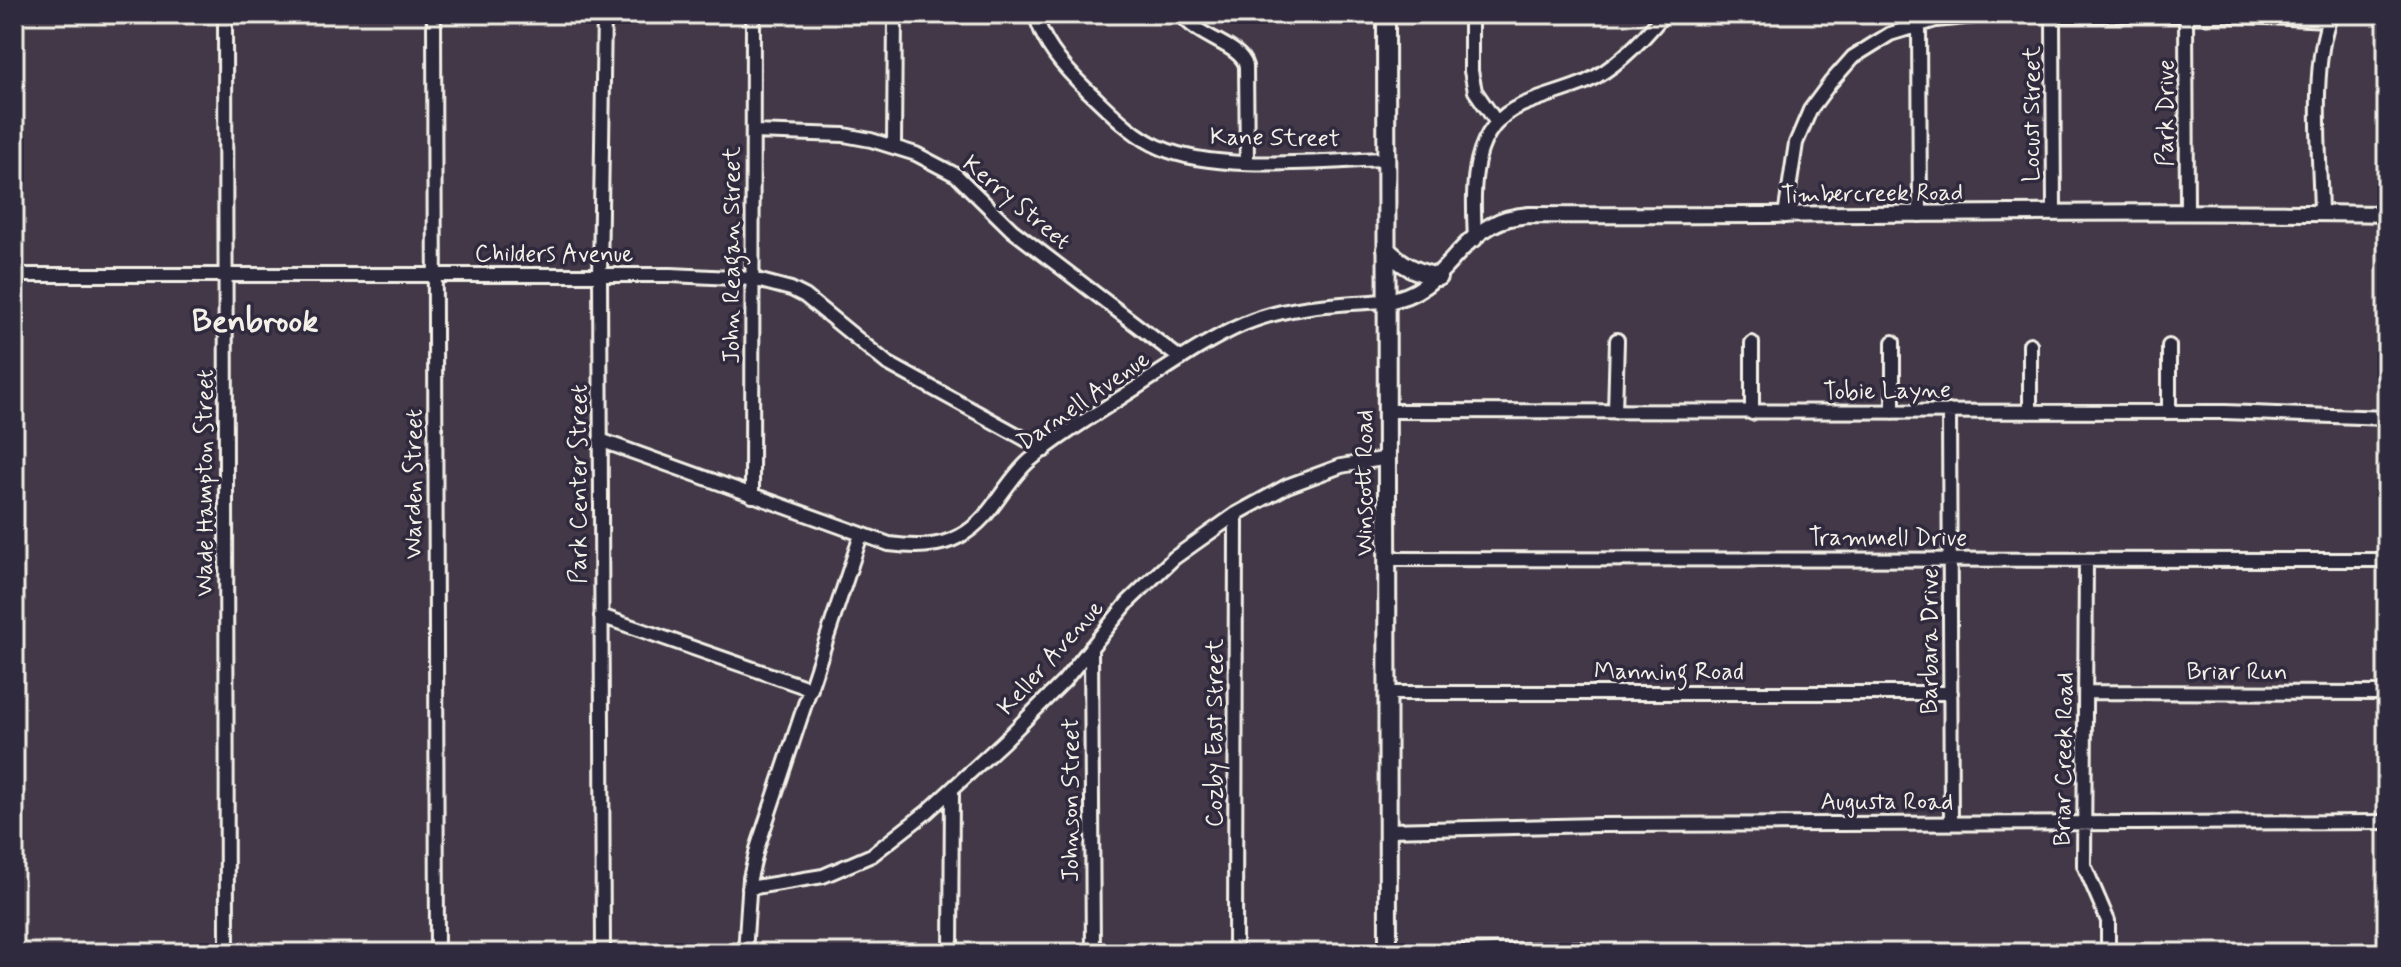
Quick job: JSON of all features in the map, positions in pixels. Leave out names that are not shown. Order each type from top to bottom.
[{"type":"main road","name":"Winscott Road","points":[[1386,14],[1388,953]]},
{"type":"main road","points":[[1386,249],[1402,265],[1438,277]]},
{"type":"street","name":"Wade Hampton Street","points":[[225,14],[227,953]]},
{"type":"street","name":"Warden Street","points":[[434,14],[437,953]]},
{"type":"street","name":"Park Center Street","points":[[603,953],[600,276],[604,14]]},
{"type":"street","name":"John Reagan Street","points":[[752,496],[753,14]]},
{"type":"street","points":[[894,146],[895,14]]},
{"type":"street","name":"Kane Street","points":[[1036,14],[1041,33],[1080,83],[1144,139],[1182,155],[1215,161],[1247,162],[1386,159]]},
{"type":"street","points":[[1181,14],[1189,26],[1238,51],[1243,57],[1246,66],[1247,162]]},
{"type":"street","points":[[1471,14],[1471,71],[1475,91],[1497,123]]},
{"type":"street","points":[[1475,240],[1475,169],[1487,137],[1497,123],[1520,106],[1588,81],[1601,73],[1637,44],[1664,14]]},
{"type":"street","points":[[1785,216],[1796,143],[1810,110],[1853,57],[1890,34],[1919,24],[1985,15],[2330,17],[2323,36],[2319,71],[2321,213]]},
{"type":"street","name":"Locust Street","points":[[2053,15],[2054,213]]},
{"type":"street","name":"Park Drive","points":[[2186,15],[2187,212]]},
{"type":"street","points":[[1919,24],[1920,215]]},
{"type":"street","name":"Kerry Street","points":[[753,132],[844,135],[894,146],[956,175],[1012,230],[1181,359]]},
{"type":"street","name":"Timbercreek Road","points":[[1386,301],[1408,298],[1438,277],[1490,226],[1510,217],[1529,215],[2387,214]]},
{"type":"street","name":"Childers Avenue","points":[[14,275],[671,275],[753,279],[779,284],[805,296],[887,363],[1045,450]]},
{"type":"street","name":"Darnell Avenue","points":[[600,440],[889,544],[913,547],[941,543],[975,527],[991,510],[1004,487],[1045,450],[1181,359],[1242,325],[1295,308],[1386,301]]},
{"type":"street","points":[[1615,412],[1617,340]]},
{"type":"street","points":[[1893,342],[1893,412]]},
{"type":"street","points":[[1752,343],[1752,413]]},
{"type":"street","points":[[2030,344],[2030,412]]},
{"type":"street","points":[[2169,346],[2169,412]]},
{"type":"street","name":"Tobie Layne","points":[[1388,411],[2169,412],[2387,418]]},
{"type":"street","name":"Barbara Drive","points":[[1949,411],[1951,823]]},
{"type":"street","name":"Keller Avenue","points":[[749,888],[823,876],[856,863],[895,839],[1044,701],[1129,601],[1174,558],[1236,514],[1314,474],[1388,458]]},
{"type":"street","name":"Cozby East Street","points":[[1235,953],[1236,514]]},
{"type":"street","points":[[745,953],[749,888],[757,849],[861,535]]},
{"type":"street","name":"Trammell Drive","points":[[1388,559],[2387,560]]},
{"type":"street","name":"Briar Creek Road","points":[[2086,560],[2084,865],[2108,921],[2108,953]]},
{"type":"street","points":[[601,616],[811,689]]},
{"type":"street","name":"Johnson Street","points":[[1091,647],[1093,953]]},
{"type":"street","name":"Briar Run","points":[[2086,692],[2387,693]]},
{"type":"street","name":"Manning Road","points":[[1387,693],[1951,693]]},
{"type":"street","points":[[951,953],[952,789]]},
{"type":"street","name":"Augusta Road","points":[[1387,830],[1598,825],[2387,822]]},
{"type":"street","points":[[1410,953],[1580,949]]},
{"type":"district","name":"Benbrook","points":[[255,320]]}]
